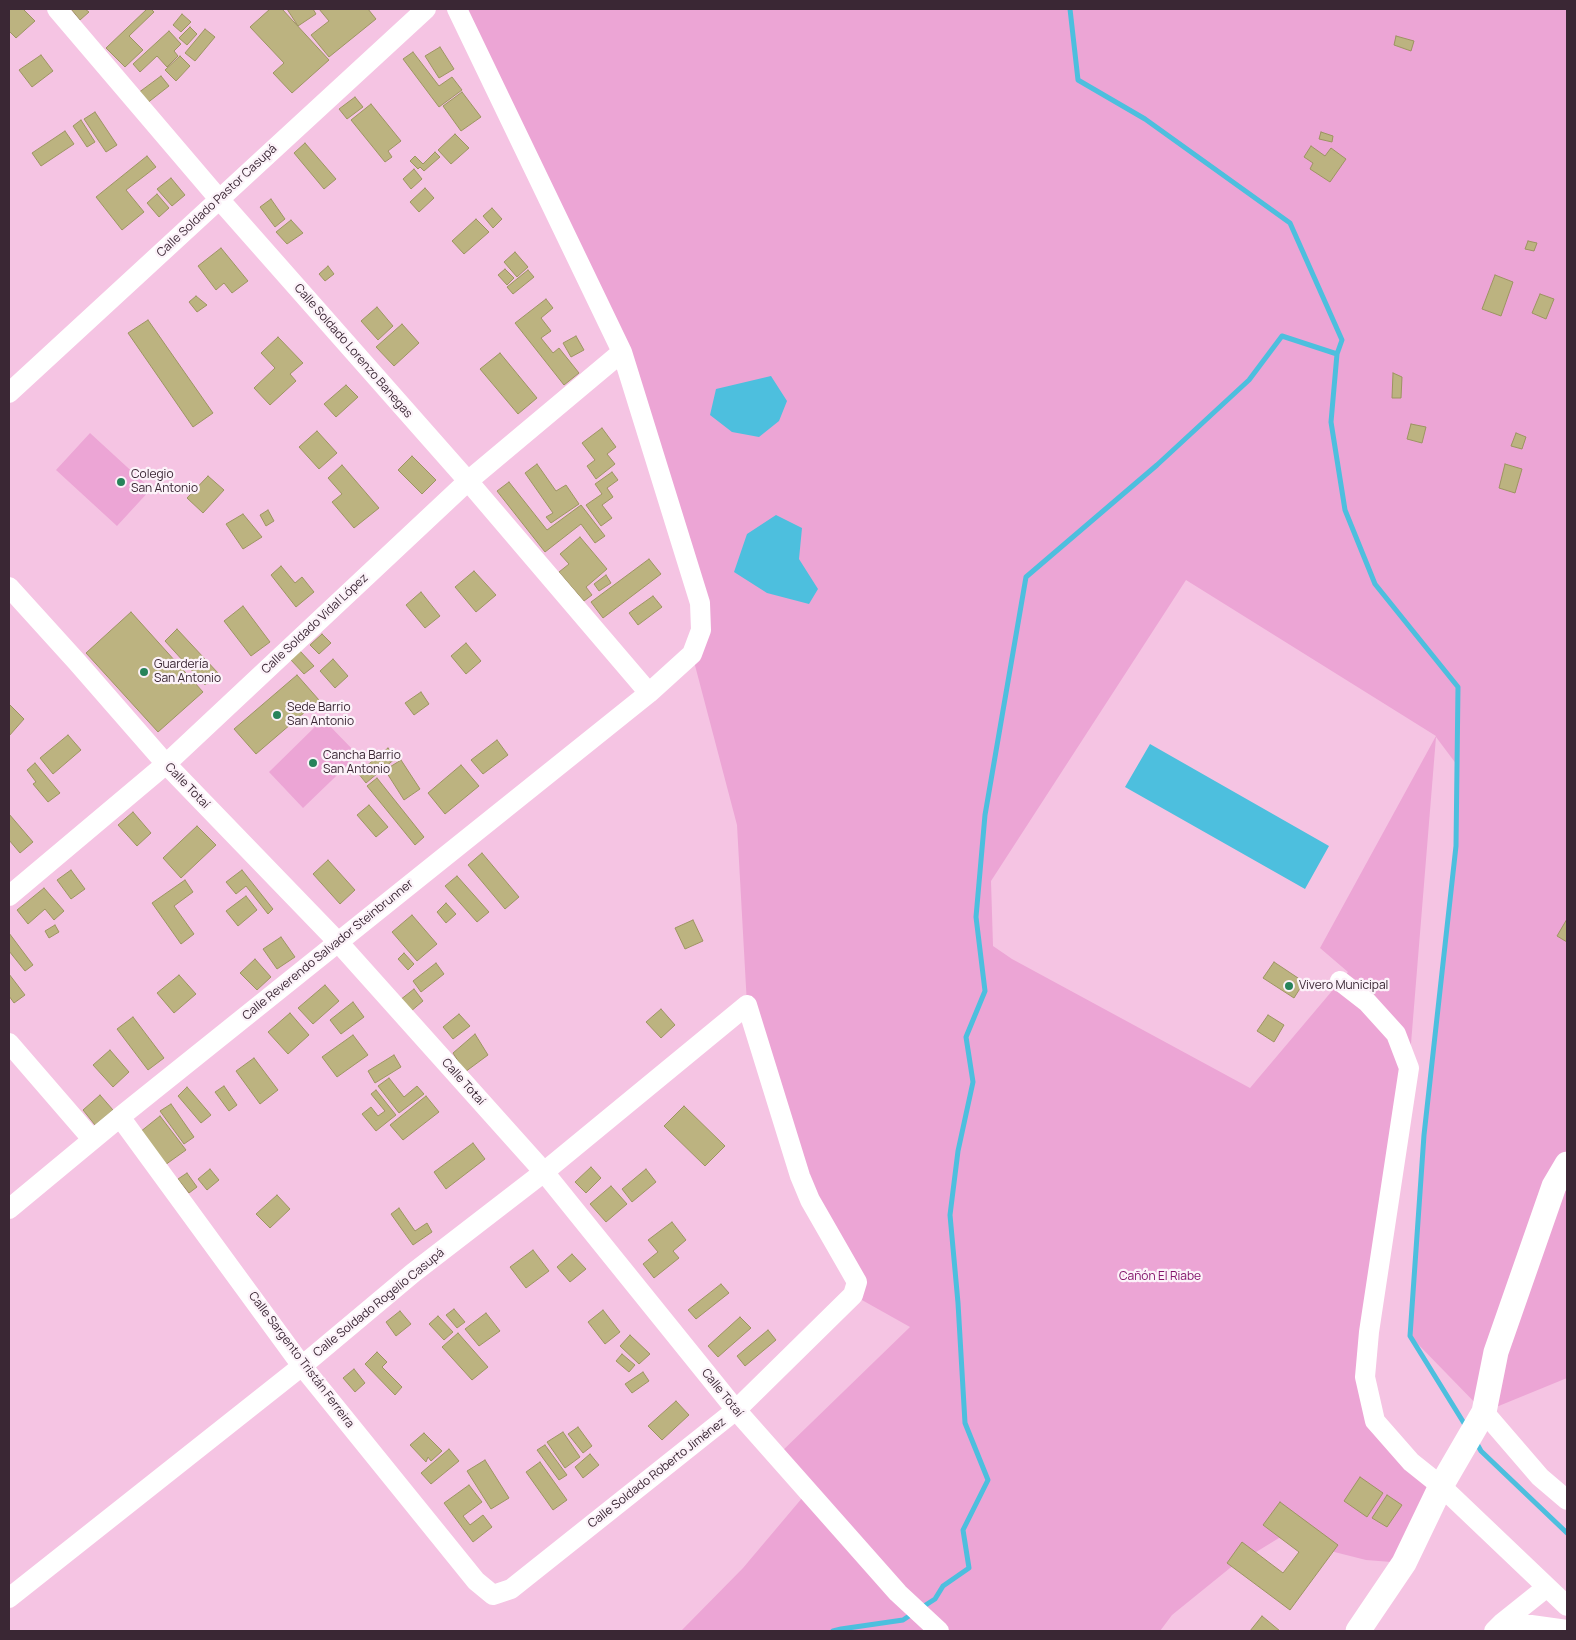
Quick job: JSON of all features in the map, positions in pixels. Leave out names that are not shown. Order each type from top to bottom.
[{"type":"main road","points":[[1358,1631],[1404,1563],[1444,1480],[1479,1421],[1496,1352],[1554,1186],[1567,1164]]},
{"type":"street","name":"Calle Soldado Lorenzo Banegas","points":[[57,9],[219,199],[468,481],[649,693]]},
{"type":"street","name":"Calle Soldado Pastor Casupá","points":[[9,393],[426,9]]},
{"type":"street","name":"Calle Reverendo Salvador Steinbrunner","points":[[9,1209],[92,1138],[649,693],[692,654],[701,630],[700,603],[622,352],[457,9]]},
{"type":"street","name":"Calle Soldado Vidal López","points":[[9,896],[166,764],[468,481],[622,352]]},
{"type":"street","name":"Calle Totaí","points":[[9,587],[166,764],[338,942],[544,1172],[736,1410],[898,1593],[939,1631]]},
{"type":"street","points":[[1340,981],[1367,1002],[1396,1034],[1410,1068],[1368,1332],[1365,1377],[1375,1421],[1411,1462],[1444,1480],[1546,1587],[1567,1606]]},
{"type":"street","name":"Calle Soldado Rogelio Casupá","points":[[9,1598],[302,1366],[413,1273],[544,1172],[747,1005],[803,1184],[810,1200],[857,1282],[852,1295]]},
{"type":"street","points":[[9,1043],[92,1138]]},
{"type":"street","name":"Calle Sargento Tristán Ferreira","points":[[120,1116],[302,1366],[476,1581],[493,1595]]},
{"type":"street","name":"Calle Soldado Roberto Jiménez","points":[[493,1595],[511,1589],[736,1410],[852,1295]]},
{"type":"street","points":[[1479,1421],[1567,1500]]},
{"type":"street","points":[[1498,1627],[1546,1587]]},
{"type":"street","points":[[1498,1627],[1531,1624],[1567,1630]]},
{"type":"green space","name":"Cañón El Riabe","points":[[457,9],[1567,9],[1567,1378],[1484,1412],[1410,1336],[1424,1135],[1456,846],[1457,765],[1436,737],[1409,1068],[1369,1332],[1375,1421],[1441,1486],[1404,1563],[1366,1560],[1279,1538],[1230,1568],[1172,1615],[1160,1631],[681,1631],[743,1568],[808,1491],[777,1456],[910,1327],[853,1295],[810,1200],[747,1005],[737,825],[692,654],[701,630],[622,352]],"holes":[[[1186,580],[1436,736],[1320,948],[1348,972],[1250,1088],[1012,959],[993,946],[991,881]]]},
{"type":"green space","points":[[90,433],[151,489],[117,526],[56,470]]},
{"type":"green space","name":"Cancha Barrio San Antonio","points":[[323,719],[358,755],[303,808],[269,772]]},
{"type":"water","points":[[771,376],[787,401],[779,421],[759,437],[732,432],[710,415],[716,389]]},
{"type":"water","points":[[776,515],[802,528],[799,559],[818,589],[809,604],[767,593],[734,572],[747,534]]},
{"type":"water","points":[[1150,744],[1329,846],[1305,889],[1125,787]]},
{"type":"building","points":[[9,9],[23,9],[35,21],[16,38],[9,31]]},
{"type":"building","points":[[71,9],[85,9],[89,12],[80,20]]},
{"type":"building","points":[[147,9],[151,9],[154,12],[129,36],[143,50],[125,67],[106,48]]},
{"type":"building","points":[[270,9],[282,9],[329,60],[292,93],[273,73],[284,63],[250,27]]},
{"type":"building","points":[[287,9],[313,9],[316,14],[298,26]]},
{"type":"building","points":[[319,9],[368,9],[376,19],[329,57],[311,35],[329,21]]},
{"type":"building","points":[[182,14],[191,22],[181,32],[173,25]]},
{"type":"building","points":[[190,27],[197,34],[187,45],[179,38]]},
{"type":"building","points":[[205,29],[215,37],[195,61],[185,53]]},
{"type":"building","points":[[169,31],[181,44],[174,51],[178,56],[167,67],[157,56],[140,72],[133,64]]},
{"type":"building","points":[[1396,36],[1414,41],[1411,51],[1394,45]]},
{"type":"building","points":[[440,47],[454,69],[439,78],[425,56]]},
{"type":"building","points":[[413,52],[439,86],[452,77],[462,90],[439,107],[403,59]]},
{"type":"building","points":[[41,55],[53,71],[32,87],[19,70]]},
{"type":"building","points":[[180,56],[190,66],[176,81],[165,70]]},
{"type":"building","points":[[161,76],[169,86],[146,104],[138,93]]},
{"type":"building","points":[[462,92],[481,117],[461,131],[443,106]]},
{"type":"building","points":[[355,97],[363,107],[347,119],[339,109]]},
{"type":"building","points":[[371,104],[401,141],[388,151],[392,157],[385,162],[351,120]]},
{"type":"building","points":[[95,112],[117,145],[106,152],[84,119]]},
{"type":"building","points":[[81,120],[95,142],[87,147],[73,126]]},
{"type":"building","points":[[65,131],[74,144],[41,166],[32,153]]},
{"type":"building","points":[[1321,132],[1333,136],[1332,142],[1319,139]]},
{"type":"building","points":[[455,134],[469,148],[451,164],[438,150]]},
{"type":"building","points":[[305,143],[336,179],[324,189],[294,153]]},
{"type":"building","points":[[1311,146],[1325,156],[1331,148],[1346,159],[1330,182],[1310,169],[1313,163],[1304,157]]},
{"type":"building","points":[[435,152],[440,157],[424,171],[420,167],[418,169],[410,161],[415,156],[423,164]]},
{"type":"building","points":[[147,156],[156,167],[126,190],[144,212],[122,230],[96,197]]},
{"type":"building","points":[[414,169],[422,179],[411,189],[403,179]]},
{"type":"building","points":[[171,178],[185,195],[172,206],[157,189]]},
{"type":"building","points":[[425,188],[434,198],[419,212],[410,202]]},
{"type":"building","points":[[157,194],[169,208],[159,217],[147,203]]},
{"type":"building","points":[[271,199],[285,219],[275,227],[260,207]]},
{"type":"building","points":[[492,208],[502,219],[493,228],[483,216]]},
{"type":"building","points":[[476,219],[489,232],[464,254],[452,241]]},
{"type":"building","points":[[291,220],[303,233],[287,244],[276,232]]},
{"type":"building","points":[[1528,241],[1537,243],[1534,251],[1525,249]]},
{"type":"building","points":[[221,248],[248,281],[232,293],[224,283],[216,290],[198,266]]},
{"type":"building","points":[[515,252],[528,267],[517,277],[504,262]]},
{"type":"building","points":[[328,266],[334,274],[325,281],[319,274]]},
{"type":"building","points":[[505,269],[514,278],[507,285],[498,275]]},
{"type":"building","points":[[528,270],[534,277],[513,294],[507,287]]},
{"type":"building","points":[[1495,275],[1513,282],[1501,316],[1482,309]]},
{"type":"building","points":[[1540,294],[1554,299],[1546,319],[1532,313]]},
{"type":"building","points":[[196,296],[207,305],[197,312],[189,302]]},
{"type":"building","points":[[546,299],[553,308],[541,318],[551,331],[541,338],[553,353],[559,348],[579,373],[564,385],[515,323]]},
{"type":"building","points":[[377,307],[393,326],[378,340],[361,321]]},
{"type":"building","points":[[148,320],[213,413],[193,427],[128,333]]},
{"type":"building","points":[[402,324],[419,343],[394,366],[376,347]]},
{"type":"building","points":[[576,336],[584,350],[571,357],[563,343]]},
{"type":"building","points":[[278,337],[303,363],[290,374],[296,381],[270,405],[254,388],[275,368],[261,353]]},
{"type":"building","points":[[500,353],[537,398],[518,414],[480,369]]},
{"type":"building","points":[[1393,373],[1402,377],[1401,398],[1392,398]]},
{"type":"building","points":[[346,385],[358,397],[336,417],[324,404]]},
{"type":"building","points":[[1411,424],[1426,427],[1422,443],[1407,439]]},
{"type":"building","points":[[602,428],[616,447],[607,454],[615,464],[596,479],[587,466],[595,460],[582,443]]},
{"type":"building","points":[[317,431],[337,453],[319,469],[299,447]]},
{"type":"building","points":[[1516,433],[1526,437],[1522,449],[1511,446]]},
{"type":"building","points":[[412,456],[436,480],[422,494],[398,470]]},
{"type":"building","points":[[537,464],[556,491],[566,485],[579,504],[551,523],[546,517],[553,513],[525,473]]},
{"type":"building","points":[[1505,464],[1522,469],[1515,493],[1499,488]]},
{"type":"building","points":[[342,465],[379,508],[354,528],[332,502],[342,494],[328,478]]},
{"type":"building","points":[[612,472],[618,480],[607,488],[613,497],[602,505],[612,518],[601,526],[586,505],[602,494],[595,484]]},
{"type":"building","points":[[208,476],[224,490],[203,513],[187,498]]},
{"type":"building","points":[[509,482],[547,530],[581,505],[605,536],[595,543],[581,524],[545,552],[497,491]]},
{"type":"building","points":[[268,510],[274,521],[266,526],[260,515]]},
{"type":"building","points":[[243,514],[262,537],[243,549],[226,524]]},
{"type":"building","points":[[580,537],[607,569],[586,587],[592,595],[584,601],[559,572],[569,564],[560,554]]},
{"type":"building","points":[[649,559],[661,574],[603,618],[591,602]]},
{"type":"building","points":[[281,566],[295,583],[302,577],[314,592],[296,607],[271,575]]},
{"type":"building","points":[[474,571],[496,595],[476,612],[455,587]]},
{"type":"building","points":[[606,575],[611,583],[599,591],[594,584]]},
{"type":"building","points":[[421,592],[440,616],[425,628],[406,605]]},
{"type":"building","points":[[653,596],[662,607],[638,625],[629,613]]},
{"type":"building","points":[[243,606],[270,642],[251,656],[224,621]]},
{"type":"building","name":"Guardería San Antonio","points":[[131,612],[203,692],[158,732],[86,653]]},
{"type":"building","points":[[177,629],[218,673],[205,685],[165,641]]},
{"type":"building","points":[[322,634],[331,643],[319,654],[310,645]]},
{"type":"building","points":[[466,643],[481,661],[466,674],[451,656]]},
{"type":"building","points":[[300,651],[314,666],[304,674],[291,660]]},
{"type":"building","points":[[333,659],[348,676],[335,688],[320,671]]},
{"type":"building","name":"Sede Barrio San Antonio","points":[[297,675],[319,700],[256,754],[234,729]]},
{"type":"building","points":[[421,692],[429,704],[414,715],[405,703]]},
{"type":"building","points":[[9,704],[24,719],[9,736]]},
{"type":"building","points":[[68,735],[81,750],[53,774],[40,758]]},
{"type":"building","points":[[497,740],[508,755],[483,774],[471,760]]},
{"type":"building","points":[[388,748],[396,758],[366,783],[358,773]]},
{"type":"building","points":[[401,760],[420,789],[404,800],[385,770]]},
{"type":"building","points":[[35,763],[60,793],[48,802],[33,784],[36,782],[27,770]]},
{"type":"building","points":[[461,765],[479,786],[445,814],[428,793]]},
{"type":"building","points":[[377,778],[424,837],[415,845],[367,786]]},
{"type":"building","points":[[369,805],[388,827],[376,837],[357,815]]},
{"type":"building","points":[[133,812],[151,833],[137,846],[118,825]]},
{"type":"building","points":[[9,814],[33,842],[20,853],[9,840]]},
{"type":"building","points":[[197,826],[216,845],[181,878],[163,858]]},
{"type":"building","points":[[482,853],[519,897],[505,909],[468,865]]},
{"type":"building","points":[[328,860],[355,890],[340,904],[313,874]]},
{"type":"building","points":[[71,870],[85,889],[71,899],[57,880]]},
{"type":"building","points":[[242,870],[273,909],[268,914],[246,886],[236,894],[226,882]]},
{"type":"building","points":[[457,876],[489,912],[477,922],[445,886]]},
{"type":"building","points":[[185,880],[193,892],[174,906],[194,934],[181,944],[152,903]]},
{"type":"building","points":[[44,888],[64,911],[54,920],[45,909],[28,924],[17,910]]},
{"type":"building","points":[[246,896],[257,910],[238,926],[226,911]]},
{"type":"building","points":[[446,903],[456,914],[446,923],[437,912]]},
{"type":"building","points":[[412,915],[437,944],[417,961],[392,932]]},
{"type":"building","points":[[1567,919],[1567,942],[1557,936]]},
{"type":"building","points":[[693,920],[703,941],[685,949],[675,928]]},
{"type":"building","points":[[55,925],[59,932],[49,938],[45,931]]},
{"type":"building","points":[[9,933],[33,965],[25,971],[9,951]]},
{"type":"building","points":[[281,937],[295,957],[277,969],[263,949]]},
{"type":"building","points":[[404,953],[414,964],[408,970],[398,959]]},
{"type":"building","points":[[255,959],[271,977],[257,990],[240,973]]},
{"type":"building","points":[[1274,962],[1304,982],[1294,998],[1263,978]]},
{"type":"building","points":[[436,963],[444,974],[421,992],[413,981]]},
{"type":"building","points":[[9,974],[25,995],[14,1003],[9,996]]},
{"type":"building","points":[[179,975],[196,994],[174,1013],[157,993]]},
{"type":"building","points":[[325,985],[339,1001],[313,1024],[298,1008]]},
{"type":"building","points":[[414,989],[423,1001],[410,1012],[400,1000]]},
{"type":"building","points":[[353,1002],[364,1017],[341,1034],[330,1020]]},
{"type":"building","points":[[661,1009],[675,1025],[661,1038],[646,1022]]},
{"type":"building","points":[[290,1013],[309,1035],[288,1054],[268,1032]]},
{"type":"building","points":[[459,1014],[470,1026],[453,1039],[443,1027]]},
{"type":"building","points":[[1268,1015],[1284,1025],[1274,1042],[1257,1031]]},
{"type":"building","points":[[133,1017],[164,1058],[148,1070],[117,1029]]},
{"type":"building","points":[[475,1034],[488,1055],[465,1072],[453,1053]]},
{"type":"building","points":[[353,1035],[368,1055],[337,1077],[322,1057]]},
{"type":"building","points":[[110,1050],[129,1072],[113,1087],[93,1065]]},
{"type":"building","points":[[394,1055],[401,1067],[375,1083],[368,1071]]},
{"type":"building","points":[[254,1058],[278,1090],[260,1104],[236,1071]]},
{"type":"building","points":[[389,1078],[404,1097],[417,1086],[424,1094],[399,1113],[378,1086]]},
{"type":"building","points":[[224,1086],[237,1105],[229,1111],[215,1092]]},
{"type":"building","points":[[187,1087],[211,1115],[201,1123],[178,1096]]},
{"type":"building","points":[[376,1090],[396,1115],[376,1131],[362,1114],[371,1107],[378,1116],[385,1111],[371,1094]]},
{"type":"building","points":[[100,1095],[113,1110],[95,1125],[83,1110]]},
{"type":"building","points":[[426,1096],[439,1112],[403,1140],[390,1125]]},
{"type":"building","points":[[171,1104],[194,1137],[184,1144],[160,1111]]},
{"type":"building","points":[[684,1106],[725,1146],[705,1166],[664,1126]]},
{"type":"building","points":[[160,1116],[186,1150],[165,1165],[140,1132]]},
{"type":"building","points":[[473,1143],[485,1159],[446,1189],[434,1172]]},
{"type":"building","points":[[591,1167],[601,1178],[586,1193],[575,1182]]},
{"type":"building","points":[[210,1169],[219,1180],[207,1190],[198,1179]]},
{"type":"building","points":[[646,1169],[656,1182],[632,1202],[622,1189]]},
{"type":"building","points":[[187,1173],[197,1187],[189,1193],[178,1179]]},
{"type":"building","points":[[611,1186],[627,1204],[606,1222],[590,1204]]},
{"type":"building","points":[[277,1195],[290,1209],[270,1228],[256,1214]]},
{"type":"building","points":[[399,1208],[415,1231],[427,1223],[432,1232],[413,1245],[391,1214]]},
{"type":"building","points":[[672,1222],[686,1240],[673,1251],[679,1258],[654,1278],[643,1264],[658,1252],[648,1240]]},
{"type":"building","points":[[533,1250],[549,1271],[526,1288],[510,1267]]},
{"type":"building","points":[[572,1254],[586,1269],[570,1282],[557,1267]]},
{"type":"building","points":[[721,1284],[729,1293],[696,1319],[688,1310]]},
{"type":"building","points":[[454,1309],[465,1322],[457,1328],[446,1315]]},
{"type":"building","points":[[603,1310],[620,1332],[605,1344],[588,1322]]},
{"type":"building","points":[[400,1311],[411,1324],[396,1336],[386,1322]]},
{"type":"building","points":[[486,1313],[500,1331],[479,1346],[465,1329]]},
{"type":"building","points":[[438,1316],[453,1332],[444,1340],[429,1324]]},
{"type":"building","points":[[740,1317],[751,1328],[718,1357],[708,1346]]},
{"type":"building","points":[[768,1330],[776,1340],[745,1366],[737,1356]]},
{"type":"building","points":[[458,1333],[488,1367],[472,1380],[442,1347]]},
{"type":"building","points":[[630,1335],[650,1354],[639,1364],[620,1346]]},
{"type":"building","points":[[377,1352],[387,1362],[382,1367],[402,1387],[395,1395],[365,1364]]},
{"type":"building","points":[[622,1354],[635,1365],[629,1372],[616,1361]]},
{"type":"building","points":[[354,1369],[365,1383],[355,1392],[343,1378]]},
{"type":"building","points":[[643,1372],[649,1381],[632,1393],[625,1384]]},
{"type":"building","points":[[676,1401],[689,1415],[662,1440],[648,1426]]},
{"type":"building","points":[[578,1427],[592,1446],[583,1453],[568,1434]]},
{"type":"building","points":[[563,1432],[580,1457],[565,1468],[547,1442]]},
{"type":"building","points":[[424,1433],[442,1451],[431,1461],[428,1457],[426,1462],[410,1445]]},
{"type":"building","points":[[545,1445],[567,1475],[559,1480],[537,1450]]},
{"type":"building","points":[[449,1449],[459,1461],[431,1484],[421,1473]]},
{"type":"building","points":[[590,1454],[599,1465],[583,1478],[575,1467]]},
{"type":"building","points":[[485,1460],[509,1498],[491,1509],[467,1471]]},
{"type":"building","points":[[540,1462],[567,1500],[553,1510],[526,1472]]},
{"type":"building","points":[[1360,1477],[1383,1493],[1367,1517],[1344,1501]]},
{"type":"building","points":[[469,1485],[482,1502],[463,1516],[470,1525],[483,1515],[492,1527],[473,1542],[444,1503]]},
{"type":"building","points":[[1387,1495],[1402,1505],[1387,1527],[1372,1518]]},
{"type":"building","points":[[1280,1502],[1338,1545],[1290,1610],[1227,1563],[1242,1542],[1283,1573],[1299,1552],[1263,1525]]},
{"type":"building","points":[[1262,1616],[1280,1631],[1250,1631]]},
{"type":"waterway","points":[[1070,9],[1078,80],[1145,119],[1290,223],[1342,340],[1337,354],[1331,422],[1345,510],[1375,584],[1458,687],[1456,846],[1424,1135],[1410,1336],[1467,1428]]},
{"type":"waterway","points":[[921,1608],[935,1599],[943,1586],[969,1568],[963,1530],[988,1480],[965,1423],[958,1303],[950,1215],[958,1151],[973,1082],[966,1037],[985,991],[976,917],[985,815],[1026,577],[1157,465],[1249,380],[1282,336],[1337,354]]},
{"type":"waterway","points":[[1476,1442],[1481,1451],[1567,1533]]},
{"type":"waterway","points":[[833,1631],[903,1620],[912,1614]]},
{"type":"place","name":"Colegio San Antonio","points":[[121,482]]},
{"type":"place","name":"Guardería San Antonio","points":[[144,672]]},
{"type":"place","name":"Sede Barrio San Antonio","points":[[277,715]]},
{"type":"place","name":"Cancha Barrio San Antonio","points":[[313,763]]},
{"type":"place","name":"Vivero Municipal","points":[[1289,986]]}]
